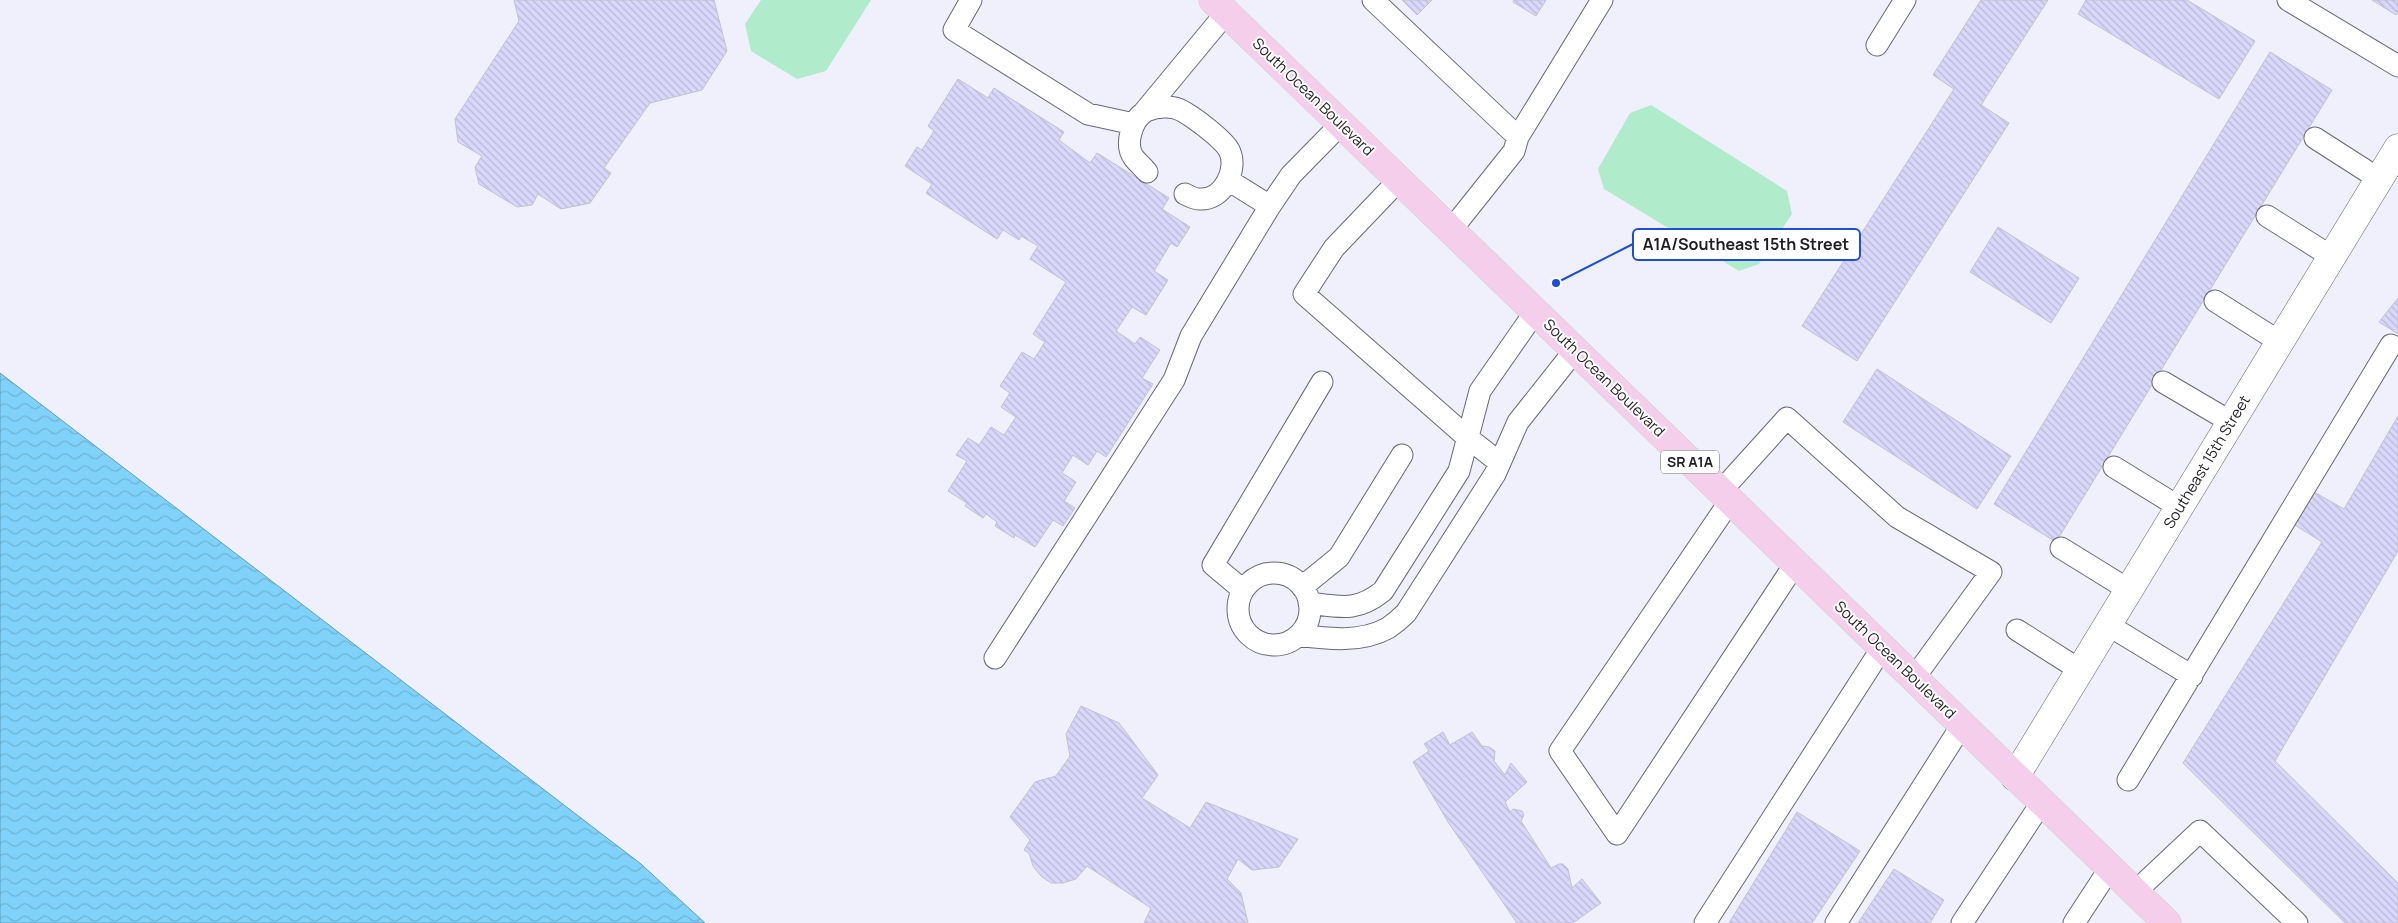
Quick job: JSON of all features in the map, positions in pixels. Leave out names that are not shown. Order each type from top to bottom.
[{"type":"main road","name":"South Ocean Boulevard","points":[[1220,6],[2164,922]]},
{"type":"street","name":"Southeast 15th Street","points":[[2015,777],[2398,148]]},
{"type":"lane","points":[[971,0],[954,30],[1088,114],[1139,118],[1161,106],[1177,108],[1223,140],[1230,151],[1232,164],[1228,180],[1223,188],[1213,196],[1200,199],[1185,194]]},
{"type":"lane","points":[[1373,0],[1518,137]]},
{"type":"lane","points":[[1450,230],[1514,150],[1518,137],[1602,0]]},
{"type":"lane","points":[[1876,45],[1905,0]]},
{"type":"lane","points":[[2288,0],[2398,66]]},
{"type":"lane","points":[[1147,172],[1133,157],[1129,141],[1139,118],[1220,6]]},
{"type":"lane","points":[[995,658],[1174,380],[1192,336],[1270,206],[1291,175],[1341,124]]},
{"type":"lane","points":[[2315,138],[2379,179]]},
{"type":"lane","points":[[1228,180],[1270,206]]},
{"type":"lane","points":[[1398,180],[1334,248],[1304,294],[1468,438],[1500,463]]},
{"type":"lane","points":[[2267,216],[2332,257]]},
{"type":"lane","points":[[2215,301],[2280,342]]},
{"type":"lane","points":[[1402,455],[1339,557],[1306,595],[1308,620],[1299,635],[1284,643],[1267,645],[1251,637],[1240,624],[1238,607],[1243,590],[1255,578],[1272,573],[1289,576],[1306,595],[1348,608],[1369,603],[1383,591],[1459,471],[1480,391],[1535,312]]},
{"type":"lane","points":[[2128,780],[2391,345]]},
{"type":"lane","points":[[1299,635],[1325,639],[1355,638],[1388,628],[1406,613],[1500,463],[1518,422],[1574,350]]},
{"type":"lane","points":[[1243,590],[1213,564],[1322,382]]},
{"type":"lane","points":[[2164,382],[2231,422]]},
{"type":"lane","points":[[1796,564],[1617,834],[1560,752],[1725,496],[1786,418],[1896,517],[1991,572],[1914,678]]},
{"type":"lane","points":[[2114,467],[2180,507]]},
{"type":"lane","points":[[2061,548],[2129,590]]},
{"type":"lane","points":[[2108,624],[2192,676]]},
{"type":"lane","points":[[2016,630],[2080,670]]},
{"type":"lane","points":[[1705,923],[1882,648]]},
{"type":"lane","points":[[1836,923],[1962,725]]},
{"type":"lane","points":[[1962,923],[2042,802]]},
{"type":"lane","points":[[2135,892],[2200,830],[2298,923]]},
{"type":"lane","points":[[2074,923],[2110,868]]},
{"type":"green space","points":[[761,0],[871,0],[826,71],[797,79],[751,51],[745,24]]},
{"type":"green space","points":[[1651,105],[1787,191],[1792,214],[1759,264],[1739,271],[1604,189],[1598,169],[1630,113]]},
{"type":"water","points":[[0,373],[641,864],[705,923],[0,923]]},
{"type":"building","points":[[514,0],[714,0],[727,51],[702,90],[650,103],[604,168],[611,173],[590,203],[561,209],[538,194],[532,205],[517,207],[479,184],[475,167],[482,156],[458,142],[455,119],[519,21]]},
{"type":"building","points":[[1402,0],[1432,0],[1417,15]]},
{"type":"building","points":[[1514,0],[1546,0],[1536,16],[1513,2]]},
{"type":"building","points":[[1981,0],[2048,0],[1981,105],[2009,123],[1857,361],[1802,326],[1954,89],[1933,75]]},
{"type":"building","points":[[2086,0],[2187,0],[2255,41],[2219,99],[2078,14]]},
{"type":"building","points":[[2372,0],[2398,0],[2398,12],[2396,15]]},
{"type":"building","points":[[2270,52],[2332,90],[2056,542],[1994,504]]},
{"type":"building","points":[[958,79],[988,98],[994,88],[1064,132],[1059,140],[1090,163],[1097,153],[1169,198],[1162,209],[1190,227],[1177,247],[1171,243],[1154,271],[1168,280],[1146,315],[1132,307],[1116,331],[1135,344],[1140,337],[1160,350],[1142,378],[1153,384],[1106,457],[1097,451],[1088,465],[1073,455],[1062,473],[1076,482],[1064,501],[1075,508],[1063,526],[1053,520],[1035,547],[1015,535],[1014,538],[995,526],[997,522],[986,514],[983,518],[965,506],[967,503],[948,491],[967,461],[956,455],[968,438],[979,445],[991,427],[1004,435],[1016,417],[1001,407],[1010,393],[1000,386],[1022,352],[1034,359],[1045,342],[1033,334],[1066,282],[1030,259],[1038,246],[1021,236],[1019,240],[1003,230],[997,239],[926,193],[932,184],[905,166],[917,147],[922,150],[934,131],[928,126]]},
{"type":"building","points":[[1998,227],[2079,278],[2051,323],[1970,272]]},
{"type":"building","points":[[2398,298],[2398,334],[2379,322]]},
{"type":"building","points":[[1877,369],[2011,456],[1977,509],[1843,422]]},
{"type":"building","points":[[2398,416],[2398,551],[2275,761],[2398,883],[2398,923],[2345,923],[2183,763],[2322,542],[2295,525],[2314,492],[2344,509]]},
{"type":"building","points":[[1081,706],[1119,723],[1158,775],[1142,798],[1190,828],[1206,802],[1298,839],[1279,867],[1252,870],[1238,859],[1227,879],[1241,893],[1248,923],[1144,923],[1151,908],[1087,866],[1076,879],[1063,883],[1051,883],[1041,876],[1033,866],[1029,853],[1024,850],[1030,840],[1010,817],[1035,782],[1056,776],[1070,756],[1066,734]]},
{"type":"building","points":[[1443,732],[1450,745],[1472,732],[1482,746],[1489,747],[1495,751],[1494,761],[1505,775],[1511,763],[1527,782],[1505,802],[1510,812],[1513,809],[1522,811],[1524,815],[1521,821],[1551,868],[1563,864],[1568,869],[1572,888],[1582,879],[1601,903],[1573,923],[1517,923],[1448,822],[1413,762],[1429,751],[1424,744]]},
{"type":"building","points":[[1797,812],[1860,851],[1812,923],[1729,923]]},
{"type":"building","points":[[1894,869],[1944,900],[1930,923],[1858,923]]},
{"type":"place","name":"A1A/Southeast 15th Street","points":[[1556,283]]}]
